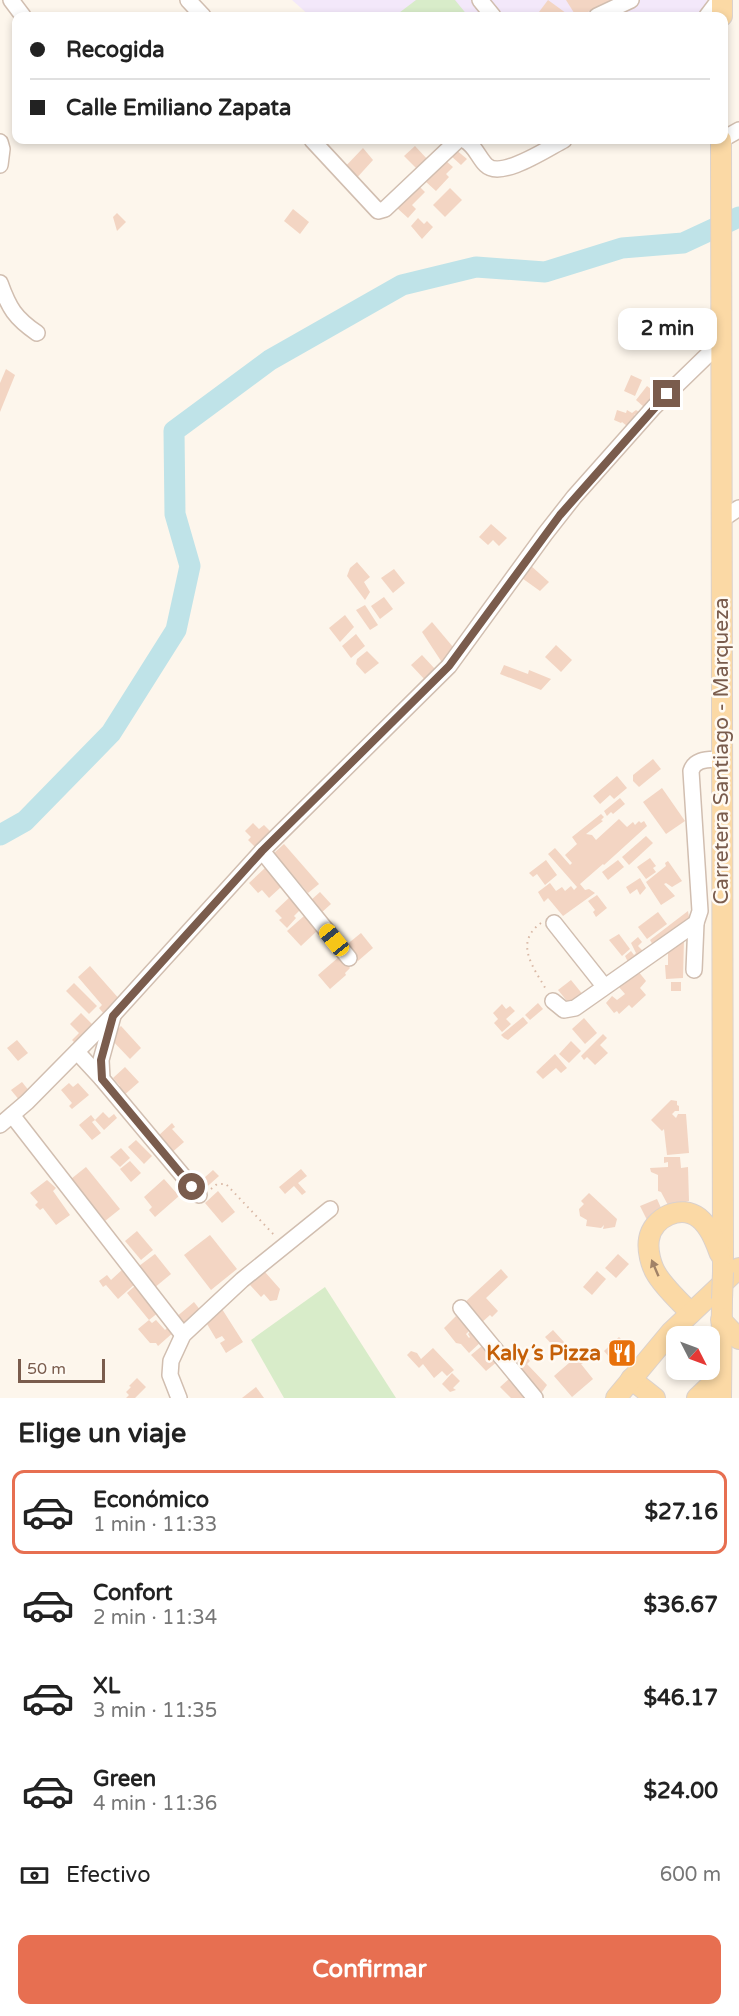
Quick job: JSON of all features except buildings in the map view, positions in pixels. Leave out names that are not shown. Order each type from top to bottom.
[{"type":"main road","points":[[711,12],[721,0]]},
{"type":"main road","name":"Carretera Santiago - Marqueza","points":[[721,1398],[722,1299],[728,1267],[722,1179],[722,144]]},
{"type":"main road","points":[[722,1179],[739,1168]]},
{"type":"main road","points":[[616,1398],[691,1312],[728,1267],[714,1239],[698,1218],[687,1212],[678,1212],[661,1219],[653,1228],[649,1240],[650,1256],[656,1273],[676,1298],[691,1312]]},
{"type":"main road","points":[[721,1320],[739,1339]]},
{"type":"main road","points":[[697,1398],[721,1375]]},
{"type":"main road","points":[[631,1379],[655,1398]]},
{"type":"street","points":[[188,0],[199,12]]},
{"type":"street","points":[[480,0],[490,12]]},
{"type":"street","points":[[606,12],[631,0]]},
{"type":"street","points":[[0,142],[2,149],[0,165]]},
{"type":"street","points":[[316,144],[378,212],[386,209],[454,144]]},
{"type":"street","points":[[472,144],[486,165],[492,170],[500,170],[510,168],[556,144]]},
{"type":"street","points":[[0,283],[11,310],[24,324],[37,333]]},
{"type":"street","points":[[183,1335],[6,1120],[113,1016],[262,851],[449,666],[538,542],[574,497],[654,407],[722,340]]},
{"type":"street","points":[[721,520],[739,508]]},
{"type":"street","points":[[694,970],[696,923],[700,911],[691,771],[699,761],[721,759]]},
{"type":"street","points":[[262,851],[349,958]]},
{"type":"street","points":[[554,923],[604,986]]},
{"type":"street","points":[[553,1001],[558,1007],[570,1010],[696,923]]},
{"type":"street","points":[[102,1079],[101,1060],[113,1016]]},
{"type":"street","points":[[77,1052],[199,1195]]},
{"type":"street","points":[[179,1398],[170,1375],[171,1361],[183,1335],[242,1280],[330,1209]]},
{"type":"street","points":[[461,1308],[535,1398]]},
{"type":"path","points":[[553,1001],[530,961],[527,947],[533,929],[548,921],[554,923]]},
{"type":"path","points":[[199,1195],[203,1195],[217,1184],[226,1184],[284,1246]]},
{"type":"shaded area","points":[[292,0],[707,0],[703,12],[306,12]]},
{"type":"green space","points":[[416,0],[455,0],[465,12],[400,12]]},
{"type":"green space","points":[[325,1287],[396,1398],[284,1398],[251,1340]]},
{"type":"waterway","points":[[0,835],[25,821],[111,733],[176,630],[190,566],[175,514],[174,431],[270,360],[402,285],[476,267],[545,272],[622,248],[683,243],[739,217]]},
{"type":"place","name":"Kaly´s Pizza","points":[[622,1353]]},
{"type":"route","points":[[192,1187],[102,1079],[101,1060],[113,1016],[262,851],[449,666],[574,497],[667,394]]}]
